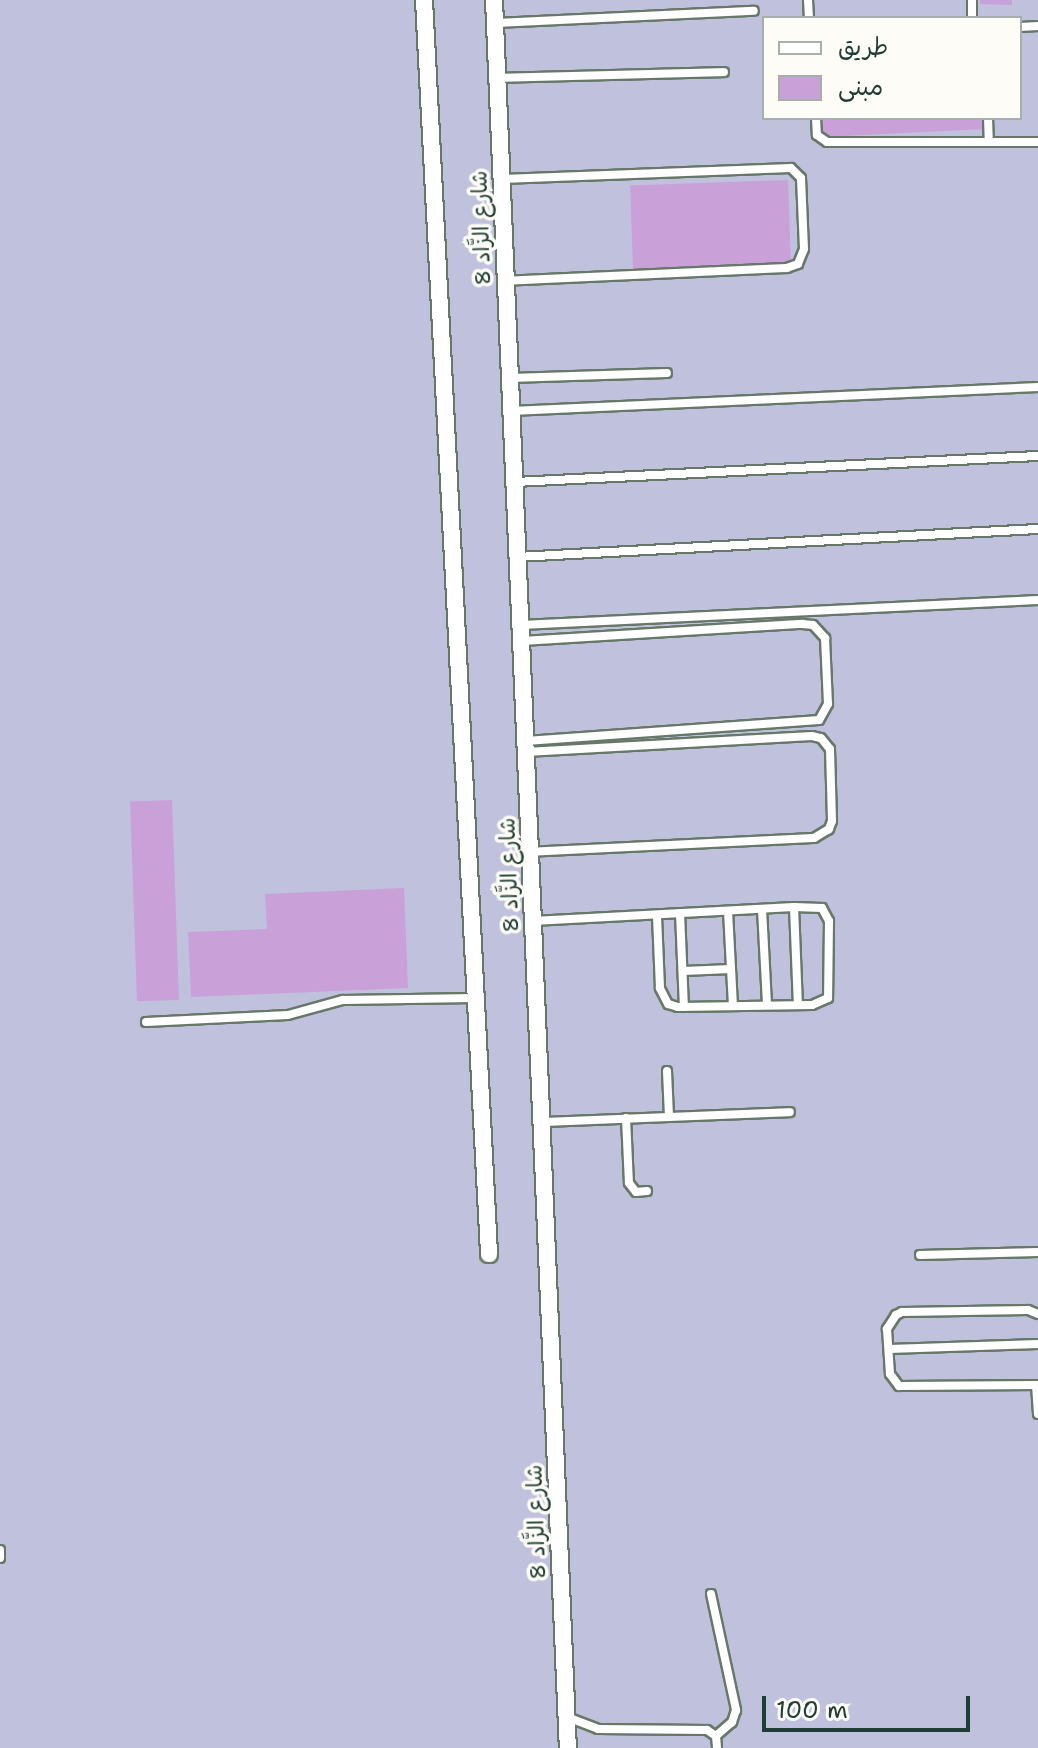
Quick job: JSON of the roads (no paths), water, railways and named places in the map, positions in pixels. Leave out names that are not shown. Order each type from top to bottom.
[{"type":"street","name":"شارع الزَّاد 8","points":[[424,0],[489,1254]]},
{"type":"street","name":"شارع الزَّاد 8","points":[[494,0],[568,1748]]},
{"type":"lane","points":[[495,23],[754,11]]},
{"type":"lane","points":[[497,78],[724,72]]},
{"type":"lane","points":[[816,120],[817,135],[827,142],[1038,142]]},
{"type":"lane","points":[[988,120],[989,142]]},
{"type":"lane","points":[[501,179],[786,168],[799,174],[802,196],[804,255],[793,267],[505,281]]},
{"type":"lane","points":[[509,378],[667,373]]},
{"type":"lane","points":[[511,411],[1038,387]]},
{"type":"lane","points":[[514,482],[1038,456]]},
{"type":"lane","points":[[517,557],[1038,529]]},
{"type":"lane","points":[[521,633],[1038,600]]},
{"type":"lane","points":[[521,633],[813,625],[825,638],[828,704],[819,720],[526,746]]},
{"type":"lane","points":[[526,746],[812,736],[821,738],[830,749],[832,821],[829,829],[814,838],[530,852]]},
{"type":"lane","points":[[533,921],[794,907],[822,908],[829,921],[828,998],[820,1004],[798,1005],[684,1007],[668,1004],[661,996],[657,915]]},
{"type":"lane","points":[[794,907],[798,1005]]},
{"type":"lane","points":[[762,909],[767,1005]]},
{"type":"lane","points":[[728,911],[733,1006]]},
{"type":"lane","points":[[680,913],[684,1007]]},
{"type":"lane","points":[[683,971],[731,969]]},
{"type":"lane","points":[[146,1022],[288,1015],[343,1000],[476,998]]},
{"type":"lane","points":[[667,1071],[669,1117]]},
{"type":"lane","points":[[541,1122],[790,1112]]},
{"type":"lane","points":[[626,1118],[629,1183],[636,1192],[647,1191]]},
{"type":"lane","points":[[920,1255],[1038,1252]]},
{"type":"lane","points":[[1038,1314],[1028,1310],[902,1312],[896,1315],[887,1329],[893,1381],[909,1388],[1037,1385],[1038,1414]]},
{"type":"lane","points":[[889,1349],[1038,1344]]},
{"type":"lane","points":[[0,1550],[0,1558]]},
{"type":"lane","points":[[711,1594],[736,1710],[732,1722],[716,1736]]},
{"type":"lane","points":[[567,1717],[598,1729],[707,1730],[716,1736]]},
{"type":"lane","points":[[716,1736],[717,1748]]}]
